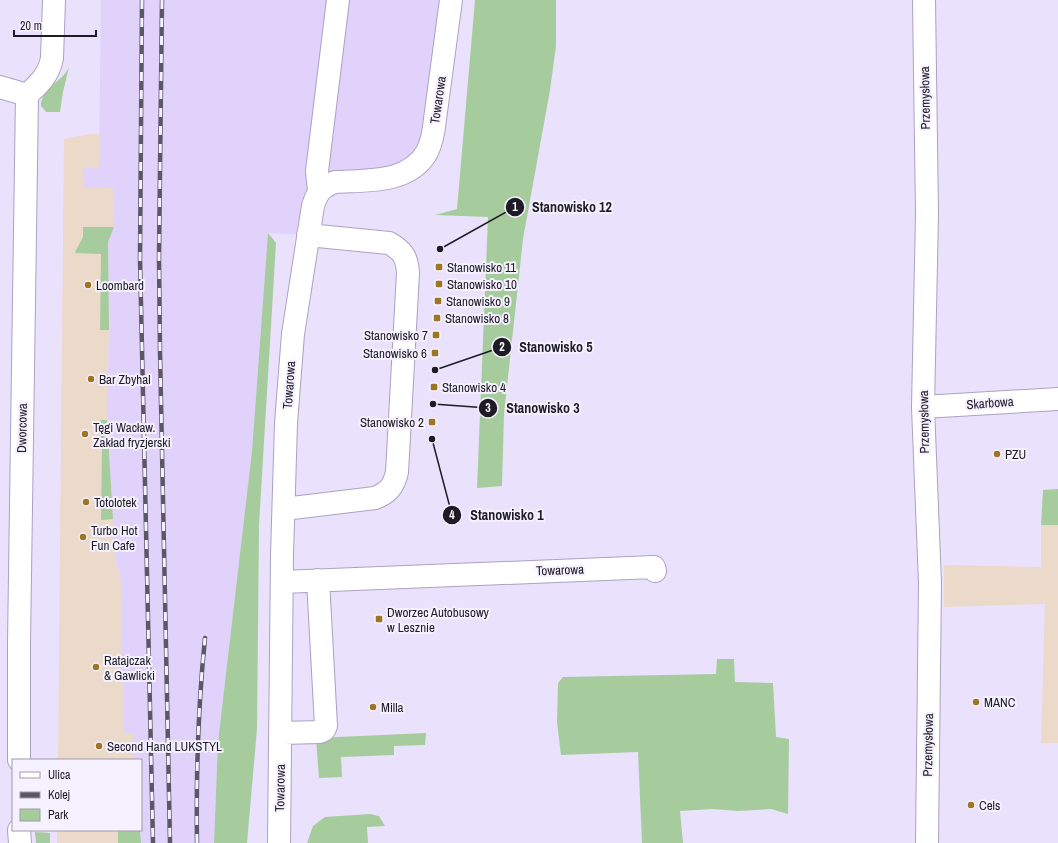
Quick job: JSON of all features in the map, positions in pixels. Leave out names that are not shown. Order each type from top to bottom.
[{"type":"street","points":[[0,87],[27,96],[41,83],[51,67],[54,0]]},
{"type":"street","name":"Towarowa","points":[[319,191],[317,171],[338,0]]},
{"type":"street","name":"Towarowa","points":[[279,843],[282,582],[286,423],[297,305],[313,206],[316,195],[327,185],[335,182],[401,175],[416,166],[427,152],[433,136],[436,119],[451,0]]},
{"type":"street","name":"Przemysłowa","points":[[924,0],[927,214],[923,407],[930,583],[927,843]]},
{"type":"street","name":"Dworcowa","points":[[19,759],[19,643],[27,96]]},
{"type":"street","points":[[284,509],[375,498],[384,495],[391,489],[398,472],[408,273],[407,262],[404,255],[398,248],[389,243],[308,235]]},
{"type":"street","name":"Skarbowa","points":[[923,407],[1058,399]]},
{"type":"street","name":"Towarowa","points":[[282,582],[654,567],[655,572]]},
{"type":"street","points":[[281,733],[320,732],[324,730],[326,726],[318,580]]},
{"type":"street","points":[[20,831],[20,843]]},
{"type":"shaded area","points":[[101,0],[451,0],[416,165],[335,182],[308,235],[268,233],[252,451],[218,742],[214,843],[141,843],[142,759],[133,759],[133,734],[124,733],[124,684],[120,684],[120,661],[122,660],[121,581],[115,557],[107,420],[109,330],[108,242],[114,227],[113,189],[115,188],[84,187],[83,168],[99,168]]},
{"type":"shaded area","points":[[91,134],[100,134],[99,168],[84,187],[115,187],[113,189],[114,227],[108,242],[109,330],[107,420],[115,557],[121,581],[124,684],[133,734],[133,759],[58,759],[64,139]]},
{"type":"shaded area","points":[[1041,525],[1058,525],[1058,743],[1041,743],[1045,604],[944,607],[944,565],[1041,567]]},
{"type":"shaded area","points":[[57,831],[118,831],[118,843],[57,843]]},
{"type":"green space","points":[[475,0],[556,0],[556,46],[550,90],[523,239],[504,414],[502,486],[477,488],[488,217],[435,215],[457,209]]},
{"type":"green space","points":[[69,67],[60,112],[46,112],[41,106],[44,94],[62,77]]},
{"type":"green space","points":[[83,227],[114,227],[108,242],[109,330],[100,330],[101,254],[75,252],[83,237]]},
{"type":"green space","points":[[268,233],[276,243],[259,525],[257,729],[247,843],[214,843],[218,742],[252,451]]},
{"type":"green space","points":[[100,420],[107,420],[113,519],[101,520],[102,448],[99,448]]},
{"type":"green space","points":[[1058,489],[1058,525],[1041,525],[1043,490]]},
{"type":"green space","points":[[717,659],[734,659],[735,682],[773,683],[776,737],[789,739],[788,814],[771,809],[738,811],[713,809],[680,811],[683,843],[642,843],[638,752],[561,755],[557,722],[558,683],[563,677],[716,674]]},
{"type":"green space","points":[[426,733],[425,745],[394,746],[394,755],[341,757],[342,777],[319,778],[316,738]]},
{"type":"green space","points":[[370,814],[379,816],[385,826],[367,827],[368,843],[307,843],[313,826],[325,817]]},
{"type":"green space","points":[[118,831],[140,831],[141,843],[118,843]]},
{"type":"green space","points":[[35,832],[50,833],[50,843],[36,843]]},
{"type":"railway","points":[[142,0],[140,259],[153,843]]},
{"type":"railway","points":[[162,0],[159,257],[170,843]]},
{"type":"railway","points":[[197,843],[198,740],[205,638]]},
{"type":"place","name":"Stanowisko 12","points":[[440,249]]},
{"type":"place","name":"Stanowisko 11","points":[[439,267]]},
{"type":"place","name":"Stanowisko 10","points":[[439,284]]},
{"type":"place","name":"Loombard","points":[[88,285]]},
{"type":"place","name":"Stanowisko 9","points":[[438,301]]},
{"type":"place","name":"Stanowisko 8","points":[[437,318]]},
{"type":"place","name":"Stanowisko 7","points":[[436,335]]},
{"type":"place","name":"Stanowisko 6","points":[[435,353]]},
{"type":"place","name":"Stanowisko 5","points":[[435,370]]},
{"type":"place","name":"Bar Zbyhal","points":[[91,379]]},
{"type":"place","name":"Stanowisko 4","points":[[434,387]]},
{"type":"place","name":"Stanowisko 3","points":[[433,404]]},
{"type":"place","name":"Stanowisko 2","points":[[432,422]]},
{"type":"place","name":"Tęgi Wacław. Zakład fryzjerski","points":[[85,434]]},
{"type":"place","name":"Stanowisko 1","points":[[432,439]]},
{"type":"place","name":"PZU","points":[[997,454]]},
{"type":"place","name":"Totolotek","points":[[86,502]]},
{"type":"place","name":"Turbo Hot Fun Cafe","points":[[83,537]]},
{"type":"place","name":"Dworzec Autobusowy w Lesznie","points":[[379,619]]},
{"type":"place","name":"Ratajczak & Gawlicki","points":[[96,667]]},
{"type":"place","name":"MANC","points":[[976,702]]},
{"type":"place","name":"Milla","points":[[373,707]]},
{"type":"place","name":"Second Hand LUKSTYL","points":[[99,746]]},
{"type":"place","name":"Cels","points":[[971,805]]}]
